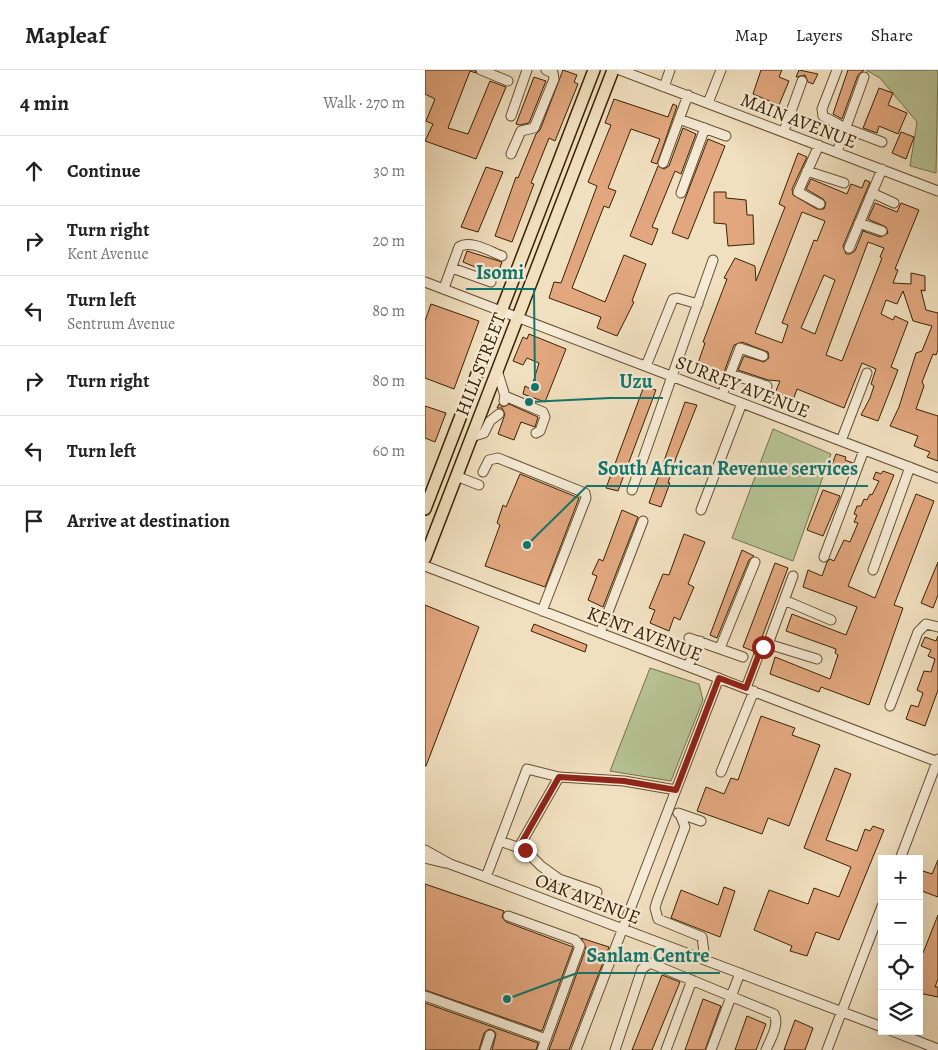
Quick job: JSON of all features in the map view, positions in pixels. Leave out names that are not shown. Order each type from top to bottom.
[{"type":"main road","name":"HILL STREET","points":[[425,509],[595,70]]},
{"type":"main road","name":"HILL STREET","points":[[425,558],[613,70]]},
{"type":"street","points":[[481,70],[508,81]]},
{"type":"street","points":[[511,116],[527,70]]},
{"type":"street","points":[[511,154],[519,134],[533,128],[554,80],[553,73],[546,70]]},
{"type":"street","name":"MAIN AVENUE","points":[[620,70],[819,144],[938,191]]},
{"type":"street","points":[[664,86],[670,70]]},
{"type":"street","points":[[709,103],[721,70]]},
{"type":"street","points":[[837,70],[822,109],[823,116],[845,128],[882,142]]},
{"type":"street","points":[[837,152],[864,77]]},
{"type":"street","points":[[784,131],[802,81]]},
{"type":"street","points":[[663,163],[688,95]]},
{"type":"street","points":[[679,119],[726,136]]},
{"type":"street","points":[[681,193],[705,128]]},
{"type":"street","points":[[819,144],[798,192],[820,204]]},
{"type":"street","points":[[849,248],[882,169]]},
{"type":"street","points":[[807,171],[843,183]]},
{"type":"street","points":[[872,193],[894,203]]},
{"type":"street","points":[[859,223],[882,231]]},
{"type":"street","points":[[444,288],[459,247],[463,244],[469,244],[502,256]]},
{"type":"street","points":[[632,490],[713,260]]},
{"type":"street","points":[[452,268],[491,282]]},
{"type":"street","name":"SURREY AVENUE","points":[[425,282],[938,478]]},
{"type":"street","points":[[646,366],[670,302],[677,298],[698,304]]},
{"type":"street","points":[[722,395],[740,348],[763,356]]},
{"type":"street","points":[[497,370],[504,399],[543,412],[545,417],[540,431],[536,433]]},
{"type":"street","points":[[841,441],[867,373]]},
{"type":"street","points":[[730,374],[767,386]]},
{"type":"street","points":[[701,510],[741,403]]},
{"type":"street","points":[[471,437],[484,433],[497,415]]},
{"type":"street","points":[[824,557],[864,450]]},
{"type":"street","points":[[483,472],[489,460],[498,458],[585,494],[586,498],[542,611]]},
{"type":"street","points":[[873,570],[910,468]]},
{"type":"street","points":[[457,476],[479,484]]},
{"type":"street","points":[[600,633],[643,521]]},
{"type":"street","points":[[720,648],[755,562]]},
{"type":"street","name":"KENT AVENUE","points":[[425,566],[938,761]]},
{"type":"street","points":[[721,772],[750,690],[759,654],[768,644],[793,576]]},
{"type":"street","points":[[784,600],[831,620]]},
{"type":"street","points":[[889,706],[918,632],[926,624],[938,627]]},
{"type":"street","points":[[689,638],[743,657]]},
{"type":"street","points":[[688,666],[700,641]]},
{"type":"street","points":[[768,644],[817,659]]},
{"type":"street","points":[[577,1050],[719,678]]},
{"type":"street","points":[[902,855],[938,761]]},
{"type":"street","points":[[486,877],[527,770],[559,777],[676,790]]},
{"type":"street","points":[[519,847],[559,777]]},
{"type":"street","points":[[668,809],[701,821]]},
{"type":"street","points":[[680,814],[685,827],[657,901],[656,913],[658,919],[702,937],[705,960]]},
{"type":"street","points":[[500,841],[519,847],[529,853],[559,879],[597,892]]},
{"type":"street","name":"OAK AVENUE","points":[[425,850],[450,864]]},
{"type":"street","name":"OAK AVENUE","points":[[425,858],[450,864],[486,877],[878,1026]]},
{"type":"street","points":[[508,916],[575,940],[580,946],[542,1050]]},
{"type":"street","points":[[827,1050],[878,916]]},
{"type":"street","points":[[615,1050],[641,969],[646,965],[653,964],[774,1014],[776,1018],[775,1028],[766,1050]]},
{"type":"street","points":[[711,1050],[740,973]]},
{"type":"street","points":[[667,1050],[692,980]]},
{"type":"street","points":[[425,996],[546,1039]]},
{"type":"street","points":[[489,1035],[485,1048],[495,1050]]},
{"type":"street","points":[[902,1035],[938,1049]]},
{"type":"green space","points":[[866,70],[938,70],[936,173],[910,166],[917,122],[880,78]]},
{"type":"green space","points":[[773,429],[831,454],[793,561],[732,538]]},
{"type":"green space","points":[[650,668],[699,684],[703,700],[671,781],[610,771]]},
{"type":"building","points":[[425,70],[475,70],[476,73],[470,71],[448,128],[468,134],[490,81],[506,87],[476,159],[425,141],[433,124],[426,121],[435,99],[425,94]]},
{"type":"building","points":[[563,70],[577,75],[574,82],[578,84],[555,141],[549,138],[531,183],[534,184],[512,242],[495,236],[516,177],[518,178],[536,134],[540,130]]},
{"type":"building","points":[[761,70],[782,70],[779,77],[789,81],[779,105],[753,94]]},
{"type":"building","points":[[799,70],[818,74],[813,84],[808,82],[805,75],[796,77]]},
{"type":"building","points":[[848,70],[864,70],[858,75],[842,119],[833,114]]},
{"type":"building","points":[[534,77],[546,81],[529,123],[516,124]]},
{"type":"building","points":[[879,88],[893,93],[888,105],[907,113],[898,134],[879,126],[877,133],[863,128]]},
{"type":"building","points":[[614,99],[668,117],[673,104],[677,106],[657,164],[651,162],[660,139],[631,129],[608,188],[616,191],[609,208],[604,206],[572,288],[605,302],[624,255],[646,264],[632,301],[634,302],[617,336],[597,328],[601,317],[549,298],[554,282],[561,283],[597,186],[588,182],[611,125],[605,123]]},
{"type":"building","points":[[683,128],[696,134],[681,174],[675,171],[652,227],[658,229],[652,245],[630,236],[658,166],[664,169],[669,166]]},
{"type":"building","points":[[901,132],[914,137],[906,159],[892,153]]},
{"type":"building","points":[[708,139],[725,146],[688,239],[672,233]]},
{"type":"building","points":[[798,153],[807,157],[792,189],[793,195],[817,209],[824,209],[826,203],[823,199],[806,189],[811,179],[847,194],[851,184],[862,188],[865,180],[870,182],[843,246],[846,254],[855,251],[863,231],[880,237],[888,233],[886,227],[868,219],[875,203],[897,212],[901,203],[919,210],[895,269],[898,270],[893,283],[911,284],[911,273],[925,276],[925,291],[921,290],[926,310],[938,313],[938,350],[936,355],[933,354],[922,382],[924,386],[916,409],[938,416],[938,461],[927,457],[930,452],[914,446],[918,436],[890,426],[899,407],[916,353],[922,351],[932,326],[913,321],[903,291],[897,304],[886,300],[881,314],[893,320],[895,316],[908,322],[891,367],[898,370],[878,421],[861,415],[874,386],[871,384],[876,369],[862,363],[844,408],[797,389],[791,406],[773,398],[780,381],[768,380],[738,370],[744,356],[764,362],[769,358],[768,352],[742,342],[734,345],[723,375],[697,366],[705,343],[703,342],[727,279],[724,278],[735,258],[755,266],[756,281],[785,207],[779,204]],"holes":[[[802,212],[825,221],[817,241],[814,240],[782,323],[788,325],[782,343],[755,333]],[[868,242],[884,248],[880,257],[882,258],[842,361],[826,355]],[[824,275],[835,280],[815,334],[801,328]]]},
{"type":"building","points":[[486,167],[503,172],[478,232],[461,227]]},
{"type":"building","points":[[714,192],[726,192],[726,198],[746,200],[747,215],[753,215],[754,244],[728,246],[726,224],[714,223]]},
{"type":"building","points":[[467,251],[502,262],[497,276],[463,262]]},
{"type":"building","points":[[431,304],[479,321],[454,389],[425,378],[425,321]]},
{"type":"building","points":[[529,334],[566,349],[545,402],[523,394],[525,386],[531,389],[539,363],[527,358],[523,365],[513,361],[523,337],[527,339]]},
{"type":"building","points":[[644,386],[656,390],[618,491],[606,488]]},
{"type":"building","points":[[685,402],[697,405],[676,458],[668,483],[670,483],[661,507],[649,503]]},
{"type":"building","points":[[499,404],[503,407],[509,404],[538,417],[535,427],[521,422],[514,440],[498,434],[505,414],[502,408],[497,408]]},
{"type":"building","points":[[425,406],[446,413],[435,442],[425,438]]},
{"type":"building","points":[[836,454],[846,457],[845,460],[853,463],[850,469],[843,467],[840,474],[830,470]]},
{"type":"building","points":[[883,471],[894,475],[848,586],[875,598],[916,494],[934,501],[894,605],[903,608],[869,705],[821,687],[819,692],[770,674],[775,657],[830,679],[838,655],[835,653],[836,649],[786,631],[792,614],[846,635],[857,607],[803,587],[808,570],[822,576],[827,562],[830,559],[834,561],[844,540],[850,542],[858,523],[854,522],[857,515],[854,514],[857,506],[861,506],[864,499],[867,500],[870,494],[872,495],[879,481],[873,479],[876,472],[881,474]]},
{"type":"building","points":[[520,474],[579,498],[545,587],[485,566],[500,525],[497,523],[503,505],[506,507]]},
{"type":"building","points":[[823,490],[840,496],[823,536],[807,530]]},
{"type":"building","points":[[622,510],[638,517],[603,607],[588,600],[597,576],[592,574],[599,559],[603,561]]},
{"type":"building","points":[[684,534],[705,542],[688,584],[694,587],[680,620],[674,617],[669,631],[650,623],[655,610],[649,608],[663,574],[669,575]]},
{"type":"building","points":[[742,550],[754,556],[749,560],[717,638],[710,635]]},
{"type":"building","points":[[938,562],[938,595],[933,608],[921,603]]},
{"type":"building","points":[[775,563],[788,568],[759,645],[753,651],[743,647]]},
{"type":"building","points":[[425,605],[479,627],[426,766],[425,766]]},
{"type":"building","points":[[534,624],[587,645],[585,652],[531,631]]},
{"type":"building","points":[[938,636],[938,690],[925,726],[906,719],[911,705],[918,707],[923,693],[917,690],[924,671],[931,672],[935,659],[928,656],[931,650],[921,646],[925,637],[936,641]]},
{"type":"building","points":[[761,716],[795,728],[792,735],[820,745],[789,826],[768,818],[762,834],[697,811],[706,787],[724,794],[731,778],[738,780]]},
{"type":"building","points":[[835,768],[851,774],[826,840],[857,851],[865,829],[870,831],[873,826],[884,830],[839,940],[816,932],[807,956],[790,951],[792,946],[754,930],[769,890],[808,904],[814,888],[839,897],[851,867],[804,848]]},
{"type":"building","points":[[938,860],[938,897],[923,891],[923,871],[932,874]]},
{"type":"building","points":[[425,884],[504,911],[502,917],[506,922],[573,947],[542,1031],[425,990]]},
{"type":"building","points":[[724,887],[735,891],[720,937],[671,918],[681,890],[718,905]]},
{"type":"building","points":[[938,915],[938,979],[935,987],[938,987],[938,997],[923,994],[923,953]]},
{"type":"building","points":[[581,938],[609,947],[569,1050],[549,1050],[586,948]]},
{"type":"building","points":[[662,975],[680,982],[652,1050],[632,1050]]},
{"type":"building","points":[[703,999],[721,1006],[705,1050],[685,1050]]},
{"type":"building","points":[[425,1003],[538,1043],[536,1050],[492,1050],[496,1034],[489,1029],[484,1033],[479,1050],[425,1050]]},
{"type":"building","points":[[747,1016],[766,1024],[756,1050],[735,1050]]},
{"type":"building","points":[[795,1020],[813,1028],[805,1050],[784,1050]]},
{"type":"place","name":"Isomi","points":[[535,387]]},
{"type":"place","name":"Uzu","points":[[529,402]]},
{"type":"place","name":"South African Revenue services","points":[[527,545]]},
{"type":"place","name":"Sanlam Centre","points":[[507,999]]},
{"type":"route","points":[[525,850],[519,847],[559,777],[600,778],[676,790],[719,678],[746,688],[763,647]]}]
